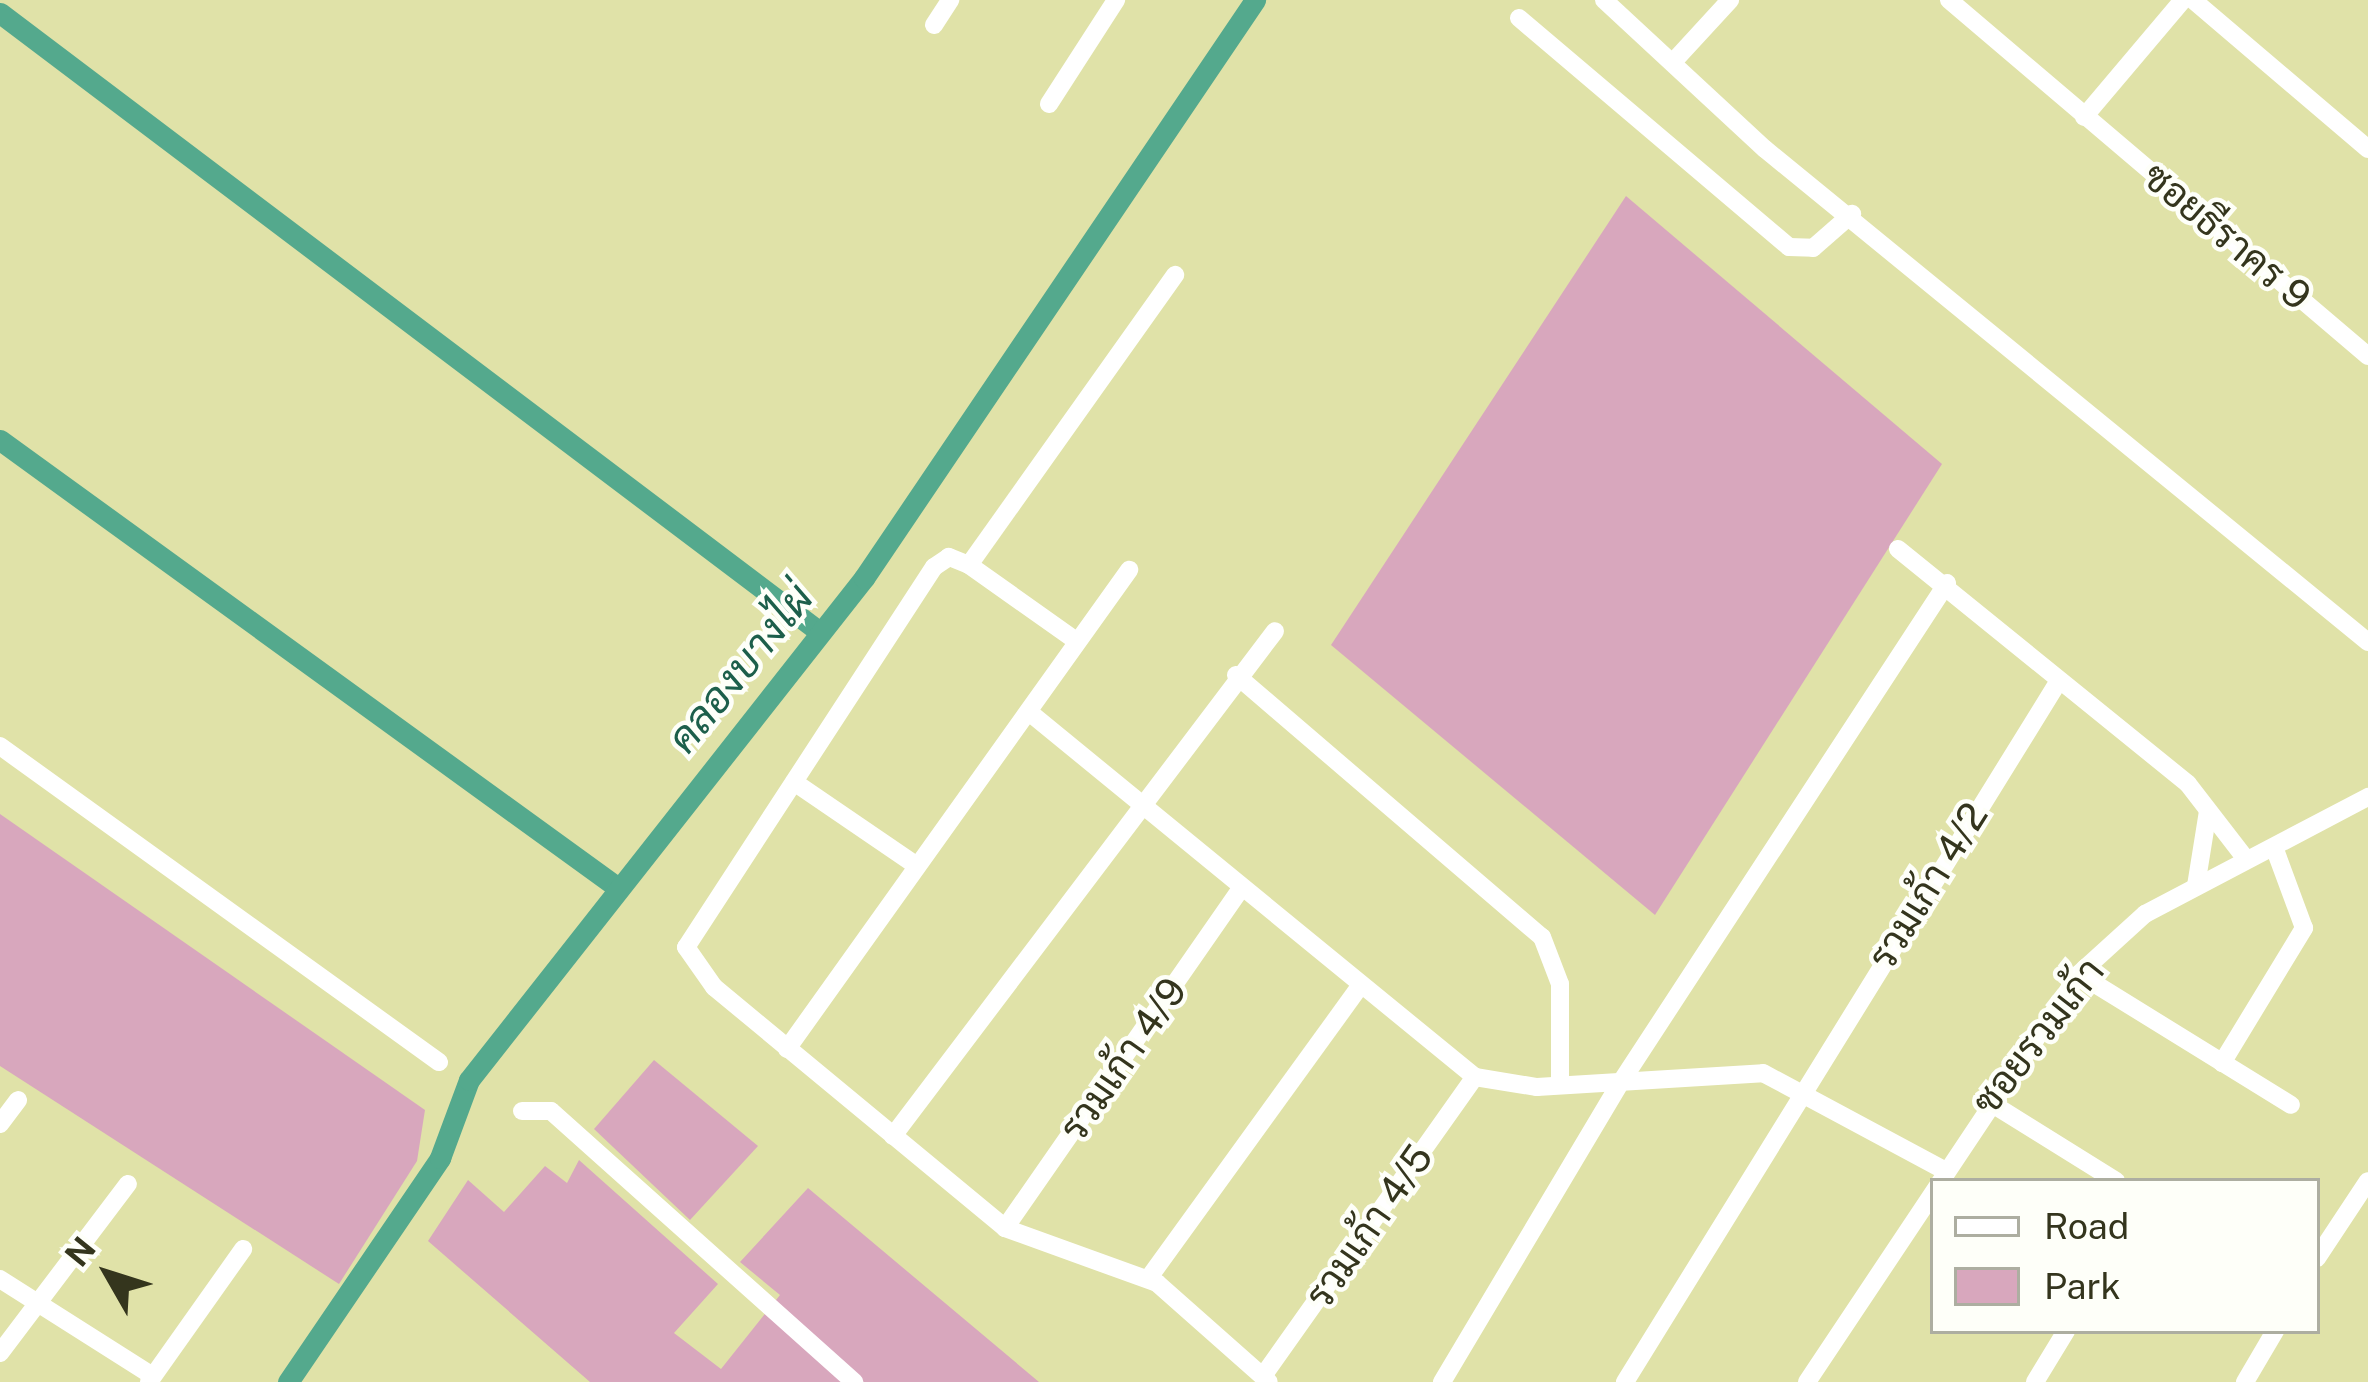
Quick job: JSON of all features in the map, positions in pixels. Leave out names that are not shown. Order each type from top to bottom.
[{"type":"street","points":[[934,26],[950,0]]},
{"type":"street","points":[[1049,104],[1116,0]]},
{"type":"street","points":[[1674,61],[1730,0]]},
{"type":"street","name":"ซอยธีราคร 9","points":[[1949,0],[2368,356]]},
{"type":"street","points":[[2084,117],[2183,0]]},
{"type":"street","points":[[2193,0],[2368,149]]},
{"type":"street","points":[[1618,4],[1674,61],[1852,214],[2368,642]]},
{"type":"street","points":[[1519,18],[1789,247],[1813,248],[1852,214]]},
{"type":"street","points":[[969,566],[1175,275]]},
{"type":"street","points":[[1898,549],[1946,584],[2208,812],[2246,859]]},
{"type":"street","points":[[1075,640],[969,566],[949,557],[934,567],[686,947],[787,1049],[1005,1228],[1148,1280],[1266,1379]]},
{"type":"street","points":[[787,1049],[914,864],[1129,570]]},
{"type":"street","points":[[1442,1382],[1622,1082],[1946,584]]},
{"type":"street","points":[[893,1136],[1236,675],[1275,632]]},
{"type":"street","points":[[1236,675],[1542,937],[1560,984],[1560,1083]]},
{"type":"street","name":"รวมเก้า 4/2","points":[[1625,1382],[2056,684]]},
{"type":"street","points":[[1029,712],[1357,990],[1475,1077],[1622,1082],[1748,1071],[1802,1090],[1940,1168]]},
{"type":"street","points":[[0,746],[440,1062]]},
{"type":"street","points":[[794,782],[914,864]]},
{"type":"street","name":"ซอยรวมเก้า","points":[[1934,1178],[2079,974],[2195,886],[2368,797]]},
{"type":"street","points":[[2195,886],[2208,812]]},
{"type":"street","points":[[2222,1063],[2304,928],[2274,847]]},
{"type":"street","name":"รวมเก้า 4/9","points":[[1005,1228],[1241,889]]},
{"type":"street","points":[[2079,974],[2291,1106]]},
{"type":"street","points":[[1148,1280],[1357,990]]},
{"type":"street","name":"รวมเก้า 4/5","points":[[1266,1379],[1475,1077]]},
{"type":"street","points":[[0,1124],[18,1100]]},
{"type":"street","points":[[1986,1100],[2111,1178]]},
{"type":"street","points":[[522,1111],[551,1111],[854,1382]]},
{"type":"street","points":[[2320,1253],[2368,1181]]},
{"type":"street","points":[[0,1353],[128,1184]]},
{"type":"street","name":"ซอยรวมเก้า","points":[[1807,1382],[1930,1184]]},
{"type":"street","points":[[0,1279],[151,1379],[243,1249]]},
{"type":"street","points":[[2035,1382],[2064,1334]]},
{"type":"street","points":[[2245,1382],[2273,1334]]},
{"type":"green space","points":[[1626,196],[1942,464],[1655,915],[1331,645]]},
{"type":"green space","points":[[0,814],[425,1110],[417,1161],[339,1284],[0,1066]]},
{"type":"green space","points":[[654,1060],[758,1146],[690,1220],[594,1129]]},
{"type":"green space","points":[[579,1160],[718,1284],[674,1333],[721,1369],[780,1295],[740,1262],[808,1188],[1039,1382],[590,1382],[428,1241],[468,1180],[504,1212],[545,1166],[567,1183]]},
{"type":"waterway","name":"คลองบางไผ่","points":[[288,1382],[440,1158],[469,1080],[864,578],[1255,0]]},
{"type":"waterway","points":[[0,13],[820,632]]},
{"type":"waterway","points":[[0,440],[614,885]]}]
